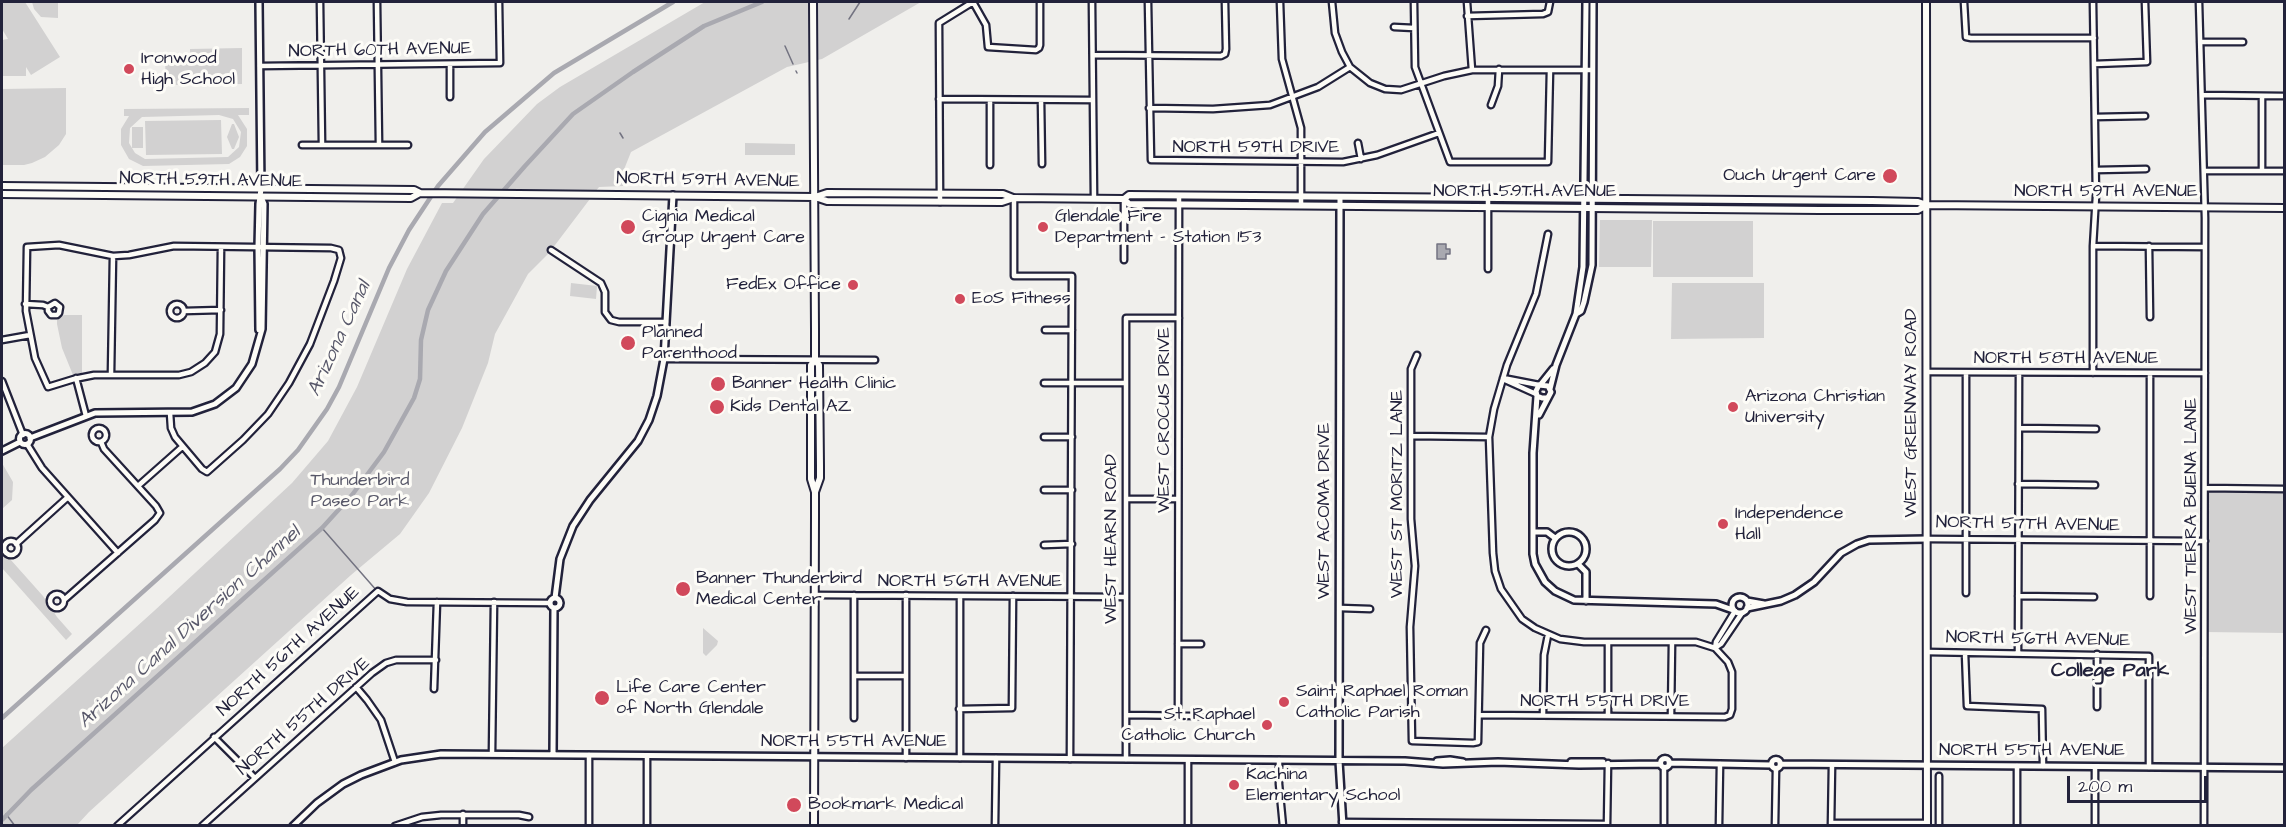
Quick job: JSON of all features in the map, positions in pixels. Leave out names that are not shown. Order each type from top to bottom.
[{"type":"main road","points":[[813,2],[815,360],[819,365],[820,466],[820,478],[815,492]]},
{"type":"main road","name":"WEST GREENWAY ROAD","points":[[1926,2],[1927,824]]},
{"type":"main road","name":"NORTH 59TH AVENUE","points":[[2,186],[815,197],[827,201],[1002,202],[1014,198],[1124,199],[1129,195],[1918,201],[1927,206]]},
{"type":"main road","points":[[101,195],[115,187]]},
{"type":"main road","name":"NORTH 59TH AVENUE","points":[[2,194],[411,198],[423,193]]},
{"type":"main road","name":"NORTH 59TH AVENUE","points":[[815,197],[827,193],[897,193],[1003,194],[1014,198]]},
{"type":"main road","points":[[876,201],[878,197],[897,193]]},
{"type":"main road","name":"NORTH 59TH AVENUE","points":[[1124,199],[1129,204],[1835,210],[1918,210],[1927,206],[2284,208]]},
{"type":"main road","points":[[1834,201],[1835,210]]},
{"type":"main road","points":[[1872,201],[1873,210]]},
{"type":"main road","points":[[814,825],[815,492],[811,479],[811,364],[815,360]]},
{"type":"main road","points":[[811,416],[815,430],[815,456],[820,466]]},
{"type":"street","points":[[27,444],[30,438],[86,416],[105,413],[192,412],[220,401],[242,382],[255,357],[264,311],[258,204],[261,197],[260,2]]},
{"type":"street","points":[[320,2],[322,145]]},
{"type":"street","points":[[377,2],[379,145]]},
{"type":"street","name":"NORTH 60TH AVENUE","points":[[260,66],[500,63],[499,2]]},
{"type":"street","points":[[940,202],[939,23],[973,2],[986,25],[988,47],[992,49],[1039,48],[1040,2]]},
{"type":"street","points":[[1092,2],[1094,198]]},
{"type":"street","points":[[1148,2],[1149,108],[1245,108],[1270,105],[1318,87],[1350,67]]},
{"type":"street","points":[[1093,55],[1221,56],[1225,54],[1225,2]]},
{"type":"street","points":[[1280,2],[1282,59],[1300,121],[1301,205]]},
{"type":"street","points":[[1332,2],[1335,33],[1350,67],[1370,83],[1385,89],[1401,90],[1472,70],[1589,70]]},
{"type":"street","points":[[1414,2],[1414,58],[1421,84],[1450,162],[1548,162],[1550,70]]},
{"type":"street","points":[[1467,2],[1472,70]]},
{"type":"street","points":[[1467,16],[1543,14],[1548,12],[1550,2]]},
{"type":"street","points":[[1586,2],[1589,70]]},
{"type":"street","points":[[1537,419],[1546,398],[1550,395],[1556,365],[1576,314],[1583,267],[1588,207],[1589,70],[1593,2]]},
{"type":"street","points":[[1964,2],[1966,37],[2094,38]]},
{"type":"street","points":[[2093,2],[2096,170],[2093,246],[2093,373]]},
{"type":"street","points":[[2094,64],[2147,62],[2145,2]]},
{"type":"street","name":"WEST TIERRA BUENA LANE","points":[[2199,2],[2205,207],[2204,825]]},
{"type":"street","points":[[1394,27],[1414,27]]},
{"type":"street","points":[[2200,42],[2243,42]]},
{"type":"street","points":[[450,64],[450,98]]},
{"type":"street","points":[[1491,105],[1498,86],[1499,69]]},
{"type":"street","points":[[2202,95],[2284,96]]},
{"type":"street","points":[[2262,96],[2262,171]]},
{"type":"street","points":[[939,99],[1093,100]]},
{"type":"street","points":[[990,100],[990,165]]},
{"type":"street","points":[[1041,100],[1042,165]]},
{"type":"street","name":"NORTH 59TH DRIVE","points":[[1149,108],[1151,160],[1338,162],[1386,152],[1439,133]]},
{"type":"street","points":[[2095,117],[2145,116]]},
{"type":"street","name":"NORTH 59TH DRIVE","points":[[1358,143],[1361,159]]},
{"type":"street","points":[[302,145],[408,146]]},
{"type":"street","points":[[1386,152],[1389,161]]},
{"type":"street","points":[[2096,170],[2146,169]]},
{"type":"street","points":[[2204,171],[2284,171]]},
{"type":"street","points":[[553,754],[553,603],[560,558],[570,532],[590,500],[634,447],[643,432],[657,396],[664,359],[673,195]]},
{"type":"street","name":"WEST CROCUS DRIVE","points":[[1178,716],[1179,196]]},
{"type":"street","name":"WEST ACOMA DRIVE","points":[[1340,197],[1339,761],[1342,824]]},
{"type":"street","points":[[1014,198],[1014,276],[1072,276],[1070,759]]},
{"type":"street","points":[[1488,198],[1488,269]]},
{"type":"street","points":[[1124,199],[1124,260]]},
{"type":"street","points":[[1548,234],[1542,254],[1541,276],[1536,294],[1503,378],[1489,437],[1495,571],[1501,589],[1510,606],[1522,619],[1548,635],[1572,641],[1705,643],[1715,648],[1721,645],[1734,610],[1732,604],[1735,599]]},
{"type":"street","points":[[170,414],[171,428],[175,437],[207,471],[243,440],[268,414],[289,383],[310,344],[334,281],[341,258],[339,250],[221,247],[174,246],[112,256],[59,245],[27,246],[26,304],[30,335],[40,375],[48,387],[76,378],[111,374],[179,375],[191,372],[205,363],[218,344],[221,310],[221,247]]},
{"type":"street","points":[[2093,246],[2205,247]]},
{"type":"street","points":[[2149,246],[2150,317]]},
{"type":"street","points":[[552,250],[600,283],[605,292],[605,312],[611,320],[666,322]]},
{"type":"street","points":[[111,374],[112,256]]},
{"type":"street","points":[[26,304],[43,304],[48,307]]},
{"type":"street","points":[[184,311],[221,310]]},
{"type":"street","name":"WEST HEARN ROAD","points":[[1126,759],[1126,318],[1179,318]]},
{"type":"street","points":[[1045,330],[1072,330]]},
{"type":"street","points":[[2,340],[30,335]]},
{"type":"street","name":"WEST ST MORITZ LANE","points":[[1417,355],[1412,369],[1411,436],[1411,519],[1415,566],[1410,627],[1412,741],[1478,742],[1480,715]]},
{"type":"street","points":[[664,359],[875,360]]},
{"type":"street","points":[[1556,365],[1540,385],[1537,395],[1533,453],[1535,564],[1545,582],[1566,597],[1586,601],[1716,604],[1742,597],[1747,601],[1748,608],[1726,631]]},
{"type":"street","name":"NORTH 58TH AVENUE","points":[[1928,372],[2205,373]]},
{"type":"street","points":[[1966,373],[1966,593]]},
{"type":"street","points":[[2018,653],[2019,373]]},
{"type":"street","points":[[2150,373],[2150,596]]},
{"type":"street","points":[[76,378],[86,416]]},
{"type":"street","points":[[1503,378],[1521,384],[1546,384],[1550,389]]},
{"type":"street","points":[[2,381],[23,435]]},
{"type":"street","points":[[1044,383],[1126,383]]},
{"type":"street","points":[[1521,384],[1546,398]]},
{"type":"street","points":[[2019,428],[2096,429]]},
{"type":"street","points":[[23,435],[26,434],[30,438]]},
{"type":"street","points":[[20,442],[23,435]]},
{"type":"street","points":[[1411,436],[1489,437]]},
{"type":"street","points":[[1044,437],[1072,437]]},
{"type":"street","points":[[2,451],[20,442],[27,444],[33,457],[118,553]]},
{"type":"street","points":[[63,600],[155,520],[160,513],[101,442]]},
{"type":"street","points":[[138,486],[182,447]]},
{"type":"street","points":[[2018,484],[2096,485]]},
{"type":"street","points":[[2205,488],[2284,489]]},
{"type":"street","points":[[1044,490],[1072,490]]},
{"type":"street","points":[[16,544],[68,497]]},
{"type":"street","points":[[1126,499],[1178,499]]},
{"type":"street","points":[[1533,532],[1547,532],[1555,538]]},
{"type":"street","points":[[1566,532],[1578,534],[1586,549],[1583,560],[1566,567],[1556,561],[1551,550],[1555,538],[1566,532]]},
{"type":"street","name":"NORTH 57TH AVENUE","points":[[1748,608],[1789,598],[1805,589],[1841,553],[1869,540],[2205,542]]},
{"type":"street","points":[[1044,545],[1072,544]]},
{"type":"street","points":[[1578,564],[1586,572],[1586,601]]},
{"type":"street","name":"NORTH 56TH AVENUE","points":[[117,825],[378,591],[396,600],[553,603]]},
{"type":"street","name":"NORTH 56TH AVENUE","points":[[815,595],[1126,597]]},
{"type":"street","points":[[854,595],[854,718]]},
{"type":"street","points":[[906,595],[906,758]]},
{"type":"street","points":[[960,596],[960,758]]},
{"type":"street","points":[[960,709],[1012,708],[1013,596]]},
{"type":"street","points":[[2018,596],[2094,597]]},
{"type":"street","name":"NORTH 57TH AVENUE","points":[[1747,601],[1764,604]]},
{"type":"street","points":[[434,689],[437,602]]},
{"type":"street","points":[[492,754],[494,602]]},
{"type":"street","points":[[1716,604],[1742,613]]},
{"type":"street","points":[[1340,608],[1370,609]]},
{"type":"street","points":[[1480,715],[1480,643],[1486,630]]},
{"type":"street","points":[[1544,715],[1544,655],[1548,635]]},
{"type":"street","points":[[1608,642],[1608,716]]},
{"type":"street","points":[[1671,716],[1672,642]]},
{"type":"street","points":[[1178,644],[1201,644]]},
{"type":"street","name":"NORTH 55TH DRIVE","points":[[1480,715],[1725,717],[1730,715],[1732,709],[1732,672],[1728,662],[1715,648]]},
{"type":"street","name":"NORTH 56TH AVENUE","points":[[1927,652],[2148,656],[2149,767]]},
{"type":"street","points":[[1965,653],[1967,706],[2042,709],[2043,766]]},
{"type":"street","points":[[2097,654],[2097,707]]},
{"type":"street","name":"NORTH 55TH DRIVE","points":[[202,825],[356,687],[386,663],[396,660],[436,660]]},
{"type":"street","points":[[854,676],[906,676]]},
{"type":"street","points":[[356,687],[381,720],[395,762]]},
{"type":"street","points":[[1126,715],[1200,716]]},
{"type":"street","points":[[214,738],[255,778]]},
{"type":"street","name":"NORTH 55TH AVENUE","points":[[294,825],[317,803],[343,784],[361,775],[395,762],[441,754],[1279,760],[1436,762],[1443,764],[1464,762],[1564,763],[1596,760],[1608,763],[1662,766],[1669,763],[1776,766],[2284,768]]},
{"type":"street","points":[[589,755],[589,825]]},
{"type":"street","points":[[647,756],[647,825]]},
{"type":"street","points":[[995,825],[996,758]]},
{"type":"street","points":[[1188,760],[1188,825]]},
{"type":"street","points":[[1279,760],[1283,825]]},
{"type":"street","points":[[1342,824],[1607,825],[1608,763]]},
{"type":"street","points":[[1719,825],[1720,764]]},
{"type":"street","points":[[1832,765],[1831,824],[1927,824]]},
{"type":"street","points":[[1662,766],[1664,825]]},
{"type":"street","points":[[1776,766],[1776,825]]},
{"type":"street","points":[[2017,766],[2017,825]]},
{"type":"street","points":[[2095,766],[2095,825]]},
{"type":"street","points":[[1939,776],[1939,825]]},
{"type":"street","points":[[463,814],[463,825]]},
{"type":"street","points":[[395,825],[422,817],[463,814],[529,817]]},
{"type":"green space","points":[[25,2],[60,57],[31,75],[26,67],[26,76],[2,76],[2,40],[8,39],[2,29],[2,3]]},
{"type":"green space","points":[[32,2],[58,2],[58,18],[41,17],[34,9]]},
{"type":"green space","name":"Thunderbird Paseo Park","points":[[705,2],[921,2],[822,59],[787,67],[631,152],[623,172],[623,186],[599,187],[549,253],[528,274],[495,334],[488,363],[462,428],[429,493],[400,534],[351,575],[77,825],[2,826],[2,748],[292,483],[328,441],[357,387],[407,269],[442,203],[453,203],[484,159],[537,104],[560,87]]},
{"type":"green space","points":[[242,48],[242,84],[166,85],[165,59],[190,59],[190,49]]},
{"type":"green space","points":[[66,88],[66,134],[59,145],[45,157],[32,163],[2,165],[2,89]]},
{"type":"green space","points":[[249,108],[249,115],[238,115],[247,129],[247,146],[240,157],[229,164],[143,166],[129,159],[121,145],[121,129],[129,116],[124,116],[124,109]],"holes":[[[219,115],[233,119],[241,132],[239,147],[228,157],[145,159],[135,153],[129,143],[130,128],[142,117]]]},
{"type":"green space","points":[[221,120],[222,154],[146,155],[145,121]]},
{"type":"green space","points":[[232,124],[239,137],[234,149],[227,137]]},
{"type":"green space","points":[[132,127],[143,127],[143,148],[132,148]]},
{"type":"green space","points":[[745,143],[795,144],[795,155],[745,155]]},
{"type":"green space","points":[[1600,220],[1652,220],[1651,267],[1599,267]]},
{"type":"green space","points":[[1653,221],[1753,221],[1753,277],[1653,277]]},
{"type":"green space","points":[[571,283],[597,286],[596,299],[570,296]]},
{"type":"green space","points":[[1672,283],[1764,283],[1764,338],[1671,339]]},
{"type":"green space","points":[[64,315],[82,315],[82,373],[73,375],[62,348],[57,320]]},
{"type":"green space","points":[[2,463],[13,482],[12,500],[2,509]]},
{"type":"green space","points":[[2205,488],[2284,489],[2284,633],[2205,632]]},
{"type":"green space","points":[[2,550],[43,596],[72,634],[66,640],[2,568]]},
{"type":"green space","points":[[703,628],[718,641],[706,656],[703,653]]},
{"type":"shaded area","points":[[1437,244],[1446,244],[1446,249],[1450,249],[1450,254],[1446,254],[1446,259],[1437,259]]},
{"type":"waterway","name":"Arizona Canal","points":[[2,718],[280,469],[298,450],[327,409],[339,387],[389,268],[409,230],[438,186],[485,132],[554,73],[673,2]]},
{"type":"waterway","name":"Arizona Canal Diversion Channel","points":[[2,820],[31,790],[322,528],[352,495],[384,452],[414,398],[420,379],[421,340],[428,310],[446,271],[483,214],[573,114],[704,26],[762,2]]},
{"type":"waterway","points":[[849,19],[860,2]]},
{"type":"waterway","points":[[785,46],[793,64]]},
{"type":"waterway","points":[[620,133],[623,138]]},
{"type":"waterway","points":[[322,528],[377,591]]},
{"type":"waterway","points":[[6,814],[15,826]]},
{"type":"place","name":"Ironwood High School","points":[[129,69]]},
{"type":"place","name":"Ouch Urgent Care","points":[[1890,176]]},
{"type":"place","name":"Cignia Medical Group Urgent Care","points":[[628,227]]},
{"type":"place","name":"Glendale Fire Department - Station 153","points":[[1043,227]]},
{"type":"place","name":"FedEx Office","points":[[853,285]]},
{"type":"place","name":"EoS Fitness","points":[[960,299]]},
{"type":"place","name":"Planned Parenthood","points":[[628,343]]},
{"type":"place","name":"Banner Health Clinic","points":[[718,384]]},
{"type":"place","name":"Kids Dental AZ","points":[[717,407]]},
{"type":"place","name":"Arizona Christian University","points":[[1733,407]]},
{"type":"place","name":"Independence Hall","points":[[1723,524]]},
{"type":"place","name":"Banner Thunderbird Medical Center","points":[[683,589]]},
{"type":"place","name":"Life Care Center of North Glendale","points":[[602,698]]},
{"type":"place","name":"Saint Raphael Roman Catholic Parish","points":[[1284,702]]},
{"type":"place","name":"St. Raphael Catholic Church","points":[[1267,725]]},
{"type":"place","name":"Kachina Elementary School","points":[[1234,785]]},
{"type":"place","name":"Bookmark Medical","points":[[794,805]]},
{"type":"district","name":"College Park","points":[[2110,672]]}]
